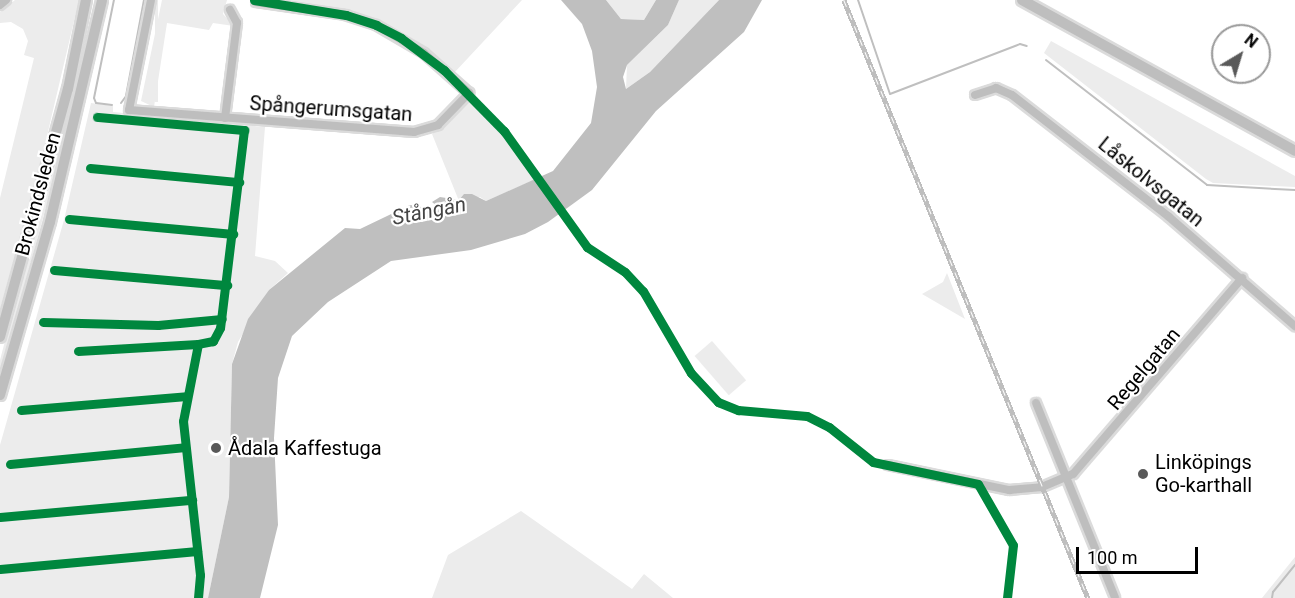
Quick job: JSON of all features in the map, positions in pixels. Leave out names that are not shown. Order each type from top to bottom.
[{"type":"main road","name":"Brokindsleden","points":[[0,337],[68,89],[86,0]]},
{"type":"main road","name":"Brokindsleden","points":[[0,394],[50,222],[102,0]]},
{"type":"main road","points":[[1022,0],[1295,151]]},
{"type":"street","points":[[0,5],[6,0]]},
{"type":"street","name":"Spångerumsgatan","points":[[151,0],[129,110],[427,131],[438,125],[469,93],[424,53],[376,26],[346,15],[256,2]]},
{"type":"street","name":"Spångerumsgatan","points":[[225,118],[237,23],[230,10]]},
{"type":"street","name":"Låskolvsgatan","points":[[975,95],[996,88],[1012,95],[1242,278],[1295,326]]},
{"type":"street","name":"Regelgatan","points":[[888,465],[1009,490],[1032,489],[1066,477],[1083,466],[1242,278]]},
{"type":"street","points":[[1036,403],[1115,598]]},
{"type":"shaded area","points":[[15,0],[79,0],[42,157],[0,310],[0,198],[34,58],[24,55],[28,41],[23,29],[11,22],[0,23],[0,12]]},
{"type":"shaded area","points":[[155,0],[158,0],[158,102],[155,102]]},
{"type":"shaded area","points":[[162,0],[227,0],[223,14],[234,26],[213,23],[209,30],[167,23],[154,107],[141,101]]},
{"type":"shaded area","points":[[273,0],[522,0],[454,73],[427,50],[376,22],[341,10]]},
{"type":"shaded area","points":[[606,0],[656,0],[644,20],[621,19]]},
{"type":"shaded area","points":[[679,0],[719,0],[650,72],[626,89],[627,65],[668,25]]},
{"type":"shaded area","points":[[1051,41],[1295,176],[1295,187],[1213,183],[1206,179],[1044,53]]},
{"type":"shaded area","points":[[77,70],[82,71],[77,94],[0,375],[0,360]]},
{"type":"shaded area","points":[[471,98],[495,122],[534,180],[486,201],[480,197],[459,201],[432,134]]},
{"type":"shaded area","points":[[91,103],[113,106],[113,112],[265,127],[255,256],[275,261],[288,273],[269,290],[238,342],[232,364],[229,497],[208,598],[0,598],[0,445],[64,220]]},
{"type":"shaded area","points":[[947,273],[965,319],[922,294],[943,282]]},
{"type":"shaded area","points":[[712,341],[746,380],[729,395],[695,356]]},
{"type":"shaded area","points":[[521,511],[632,589],[644,574],[673,598],[432,598],[448,555]]},
{"type":"shaded area","points":[[1295,557],[1295,598],[1262,598]]},
{"type":"water","name":"Stångån","points":[[561,0],[606,0],[621,19],[644,20],[656,0],[679,0],[668,25],[627,65],[623,77],[626,89],[650,72],[719,0],[762,0],[744,32],[656,111],[592,190],[548,222],[525,234],[471,250],[391,261],[328,302],[292,336],[278,378],[274,438],[278,525],[260,598],[208,598],[229,497],[232,364],[248,319],[269,290],[345,228],[360,229],[410,205],[442,210],[432,202],[440,197],[459,200],[464,194],[472,194],[486,201],[553,171],[591,123],[597,87],[592,51],[582,24]]},
{"type":"pier","points":[[538,175],[565,214],[561,216],[534,178]]},
{"type":"waterway","points":[[112,105],[96,103],[94,98],[114,0]]},
{"type":"waterway","points":[[121,103],[126,96],[144,0]]},
{"type":"waterway","points":[[858,0],[890,94],[1020,44],[1027,46]]},
{"type":"waterway","points":[[1046,60],[1207,185],[1295,190]]},
{"type":"waterway","points":[[1272,598],[1273,592],[1295,565]]},
{"type":"railway","points":[[844,0],[1088,598]]},
{"type":"cycle path","points":[[254,0],[346,15],[376,25],[401,38],[444,70],[504,131],[587,247],[625,272],[643,291],[691,373],[718,402],[738,410],[807,416],[829,427],[873,462],[978,484],[1013,545],[1007,598]]},
{"type":"cycle path","points":[[97,117],[244,130],[220,328],[213,341],[198,344]]},
{"type":"cycle path","points":[[90,168],[239,182]]},
{"type":"cycle path","points":[[69,219],[233,234]]},
{"type":"cycle path","points":[[54,270],[227,285]]},
{"type":"cycle path","points":[[43,322],[158,325],[222,319]]},
{"type":"cycle path","points":[[78,351],[198,344],[183,421],[200,575],[198,598]]},
{"type":"cycle path","points":[[21,410],[186,396]]},
{"type":"cycle path","points":[[10,464],[185,447]]},
{"type":"cycle path","points":[[0,517],[192,500]]},
{"type":"cycle path","points":[[0,569],[197,551]]},
{"type":"place","name":"Ådala Kaffestuga","points":[[216,448]]},
{"type":"place","name":"Linköpings Go-karthall","points":[[1143,474]]}]
